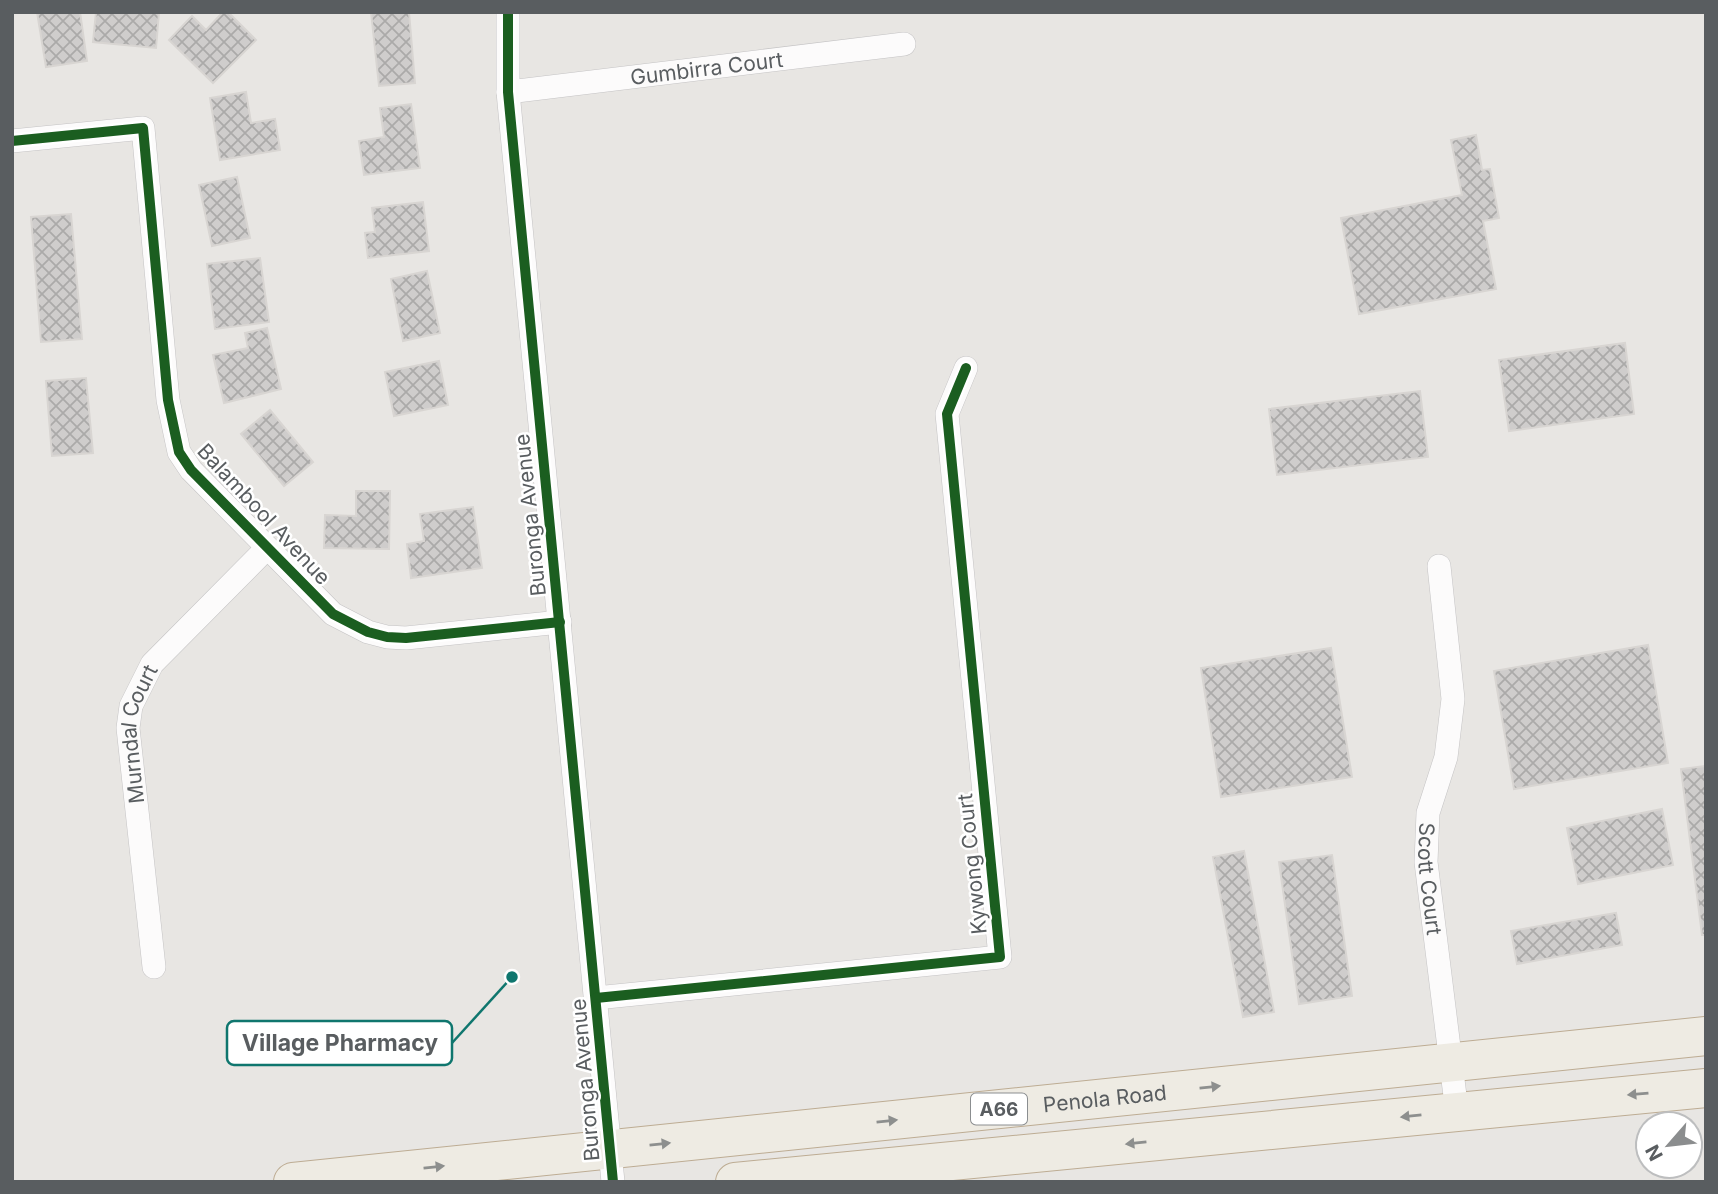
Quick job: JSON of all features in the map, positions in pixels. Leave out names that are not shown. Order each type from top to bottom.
[{"type":"highway","name":"Penola Road","points":[[293,1182],[612,1165],[1451,1063],[1706,1036]]},
{"type":"highway","name":"A66","points":[[734,1182],[1706,1088]]},
{"type":"street","name":"Buronga Avenue","points":[[508,12],[508,92],[612,1165]]},
{"type":"street","name":"Gumbirra Court","points":[[508,92],[904,44]]},
{"type":"street","name":"Balambool Avenue","points":[[12,141],[143,128],[168,400],[179,452],[191,470],[333,614],[368,632],[406,638],[559,622]]},
{"type":"street","name":"Kywong Court","points":[[596,999],[1000,957],[947,414],[966,368]]},
{"type":"street","name":"Murndal Court","points":[[154,967],[128,728],[131,706],[152,664],[267,548]]},
{"type":"street","name":"Scott Court","points":[[1438,566],[1453,699],[1446,757],[1428,813],[1426,862],[1457,1112]]},
{"type":"building","points":[[37,12],[80,12],[87,61],[46,67]]},
{"type":"building","points":[[96,12],[159,12],[156,48],[93,42]]},
{"type":"building","points":[[223,12],[228,12],[256,40],[213,83],[169,40],[192,16],[206,30]]},
{"type":"building","points":[[371,12],[409,12],[415,83],[379,86]]},
{"type":"building","points":[[246,92],[251,123],[275,119],[280,150],[220,160],[210,98]]},
{"type":"building","points":[[411,104],[420,168],[364,175],[359,141],[384,137],[380,108]]},
{"type":"building","points":[[1476,135],[1482,170],[1490,169],[1499,218],[1483,221],[1496,289],[1359,314],[1341,218],[1462,195],[1451,140]]},
{"type":"building","points":[[237,177],[250,238],[212,246],[199,185]]},
{"type":"building","points":[[423,202],[429,251],[368,258],[365,233],[375,232],[372,208]]},
{"type":"building","points":[[71,214],[82,339],[41,342],[31,217]]},
{"type":"building","points":[[260,258],[269,322],[215,329],[207,264]]},
{"type":"building","points":[[427,271],[440,333],[403,341],[391,279]]},
{"type":"building","points":[[267,328],[281,389],[224,403],[213,355],[248,348],[245,333]]},
{"type":"building","points":[[1625,343],[1634,414],[1509,431],[1499,360]]},
{"type":"building","points":[[439,361],[448,405],[394,416],[385,372]]},
{"type":"building","points":[[86,378],[93,453],[52,456],[46,381]]},
{"type":"building","points":[[1420,391],[1428,457],[1277,475],[1269,409]]},
{"type":"building","points":[[270,410],[313,462],[284,486],[241,434]]},
{"type":"building","points":[[356,491],[390,491],[389,549],[324,548],[325,515],[356,516]]},
{"type":"building","points":[[473,507],[482,568],[411,578],[407,544],[424,541],[420,514]]},
{"type":"building","points":[[1648,645],[1668,763],[1514,789],[1494,671]]},
{"type":"building","points":[[1331,648],[1352,777],[1221,797],[1201,668]]},
{"type":"building","points":[[1706,766],[1706,935],[1702,935],[1681,769]]},
{"type":"building","points":[[1662,809],[1673,865],[1578,884],[1567,828]]},
{"type":"building","points":[[1244,851],[1274,1012],[1243,1017],[1213,857]]},
{"type":"building","points":[[1332,855],[1352,996],[1299,1004],[1279,862]]},
{"type":"building","points":[[1616,913],[1622,945],[1517,964],[1511,931]]},
{"type":"cycle path","points":[[508,12],[508,92],[613,1182]]},
{"type":"cycle path","points":[[12,141],[143,128],[168,400],[179,452],[191,470],[333,614],[368,632],[406,638],[560,622]]},
{"type":"cycle path","points":[[596,998],[1000,957],[947,414],[966,368]]},
{"type":"place","name":"Village Pharmacy","points":[[512,977]]}]
